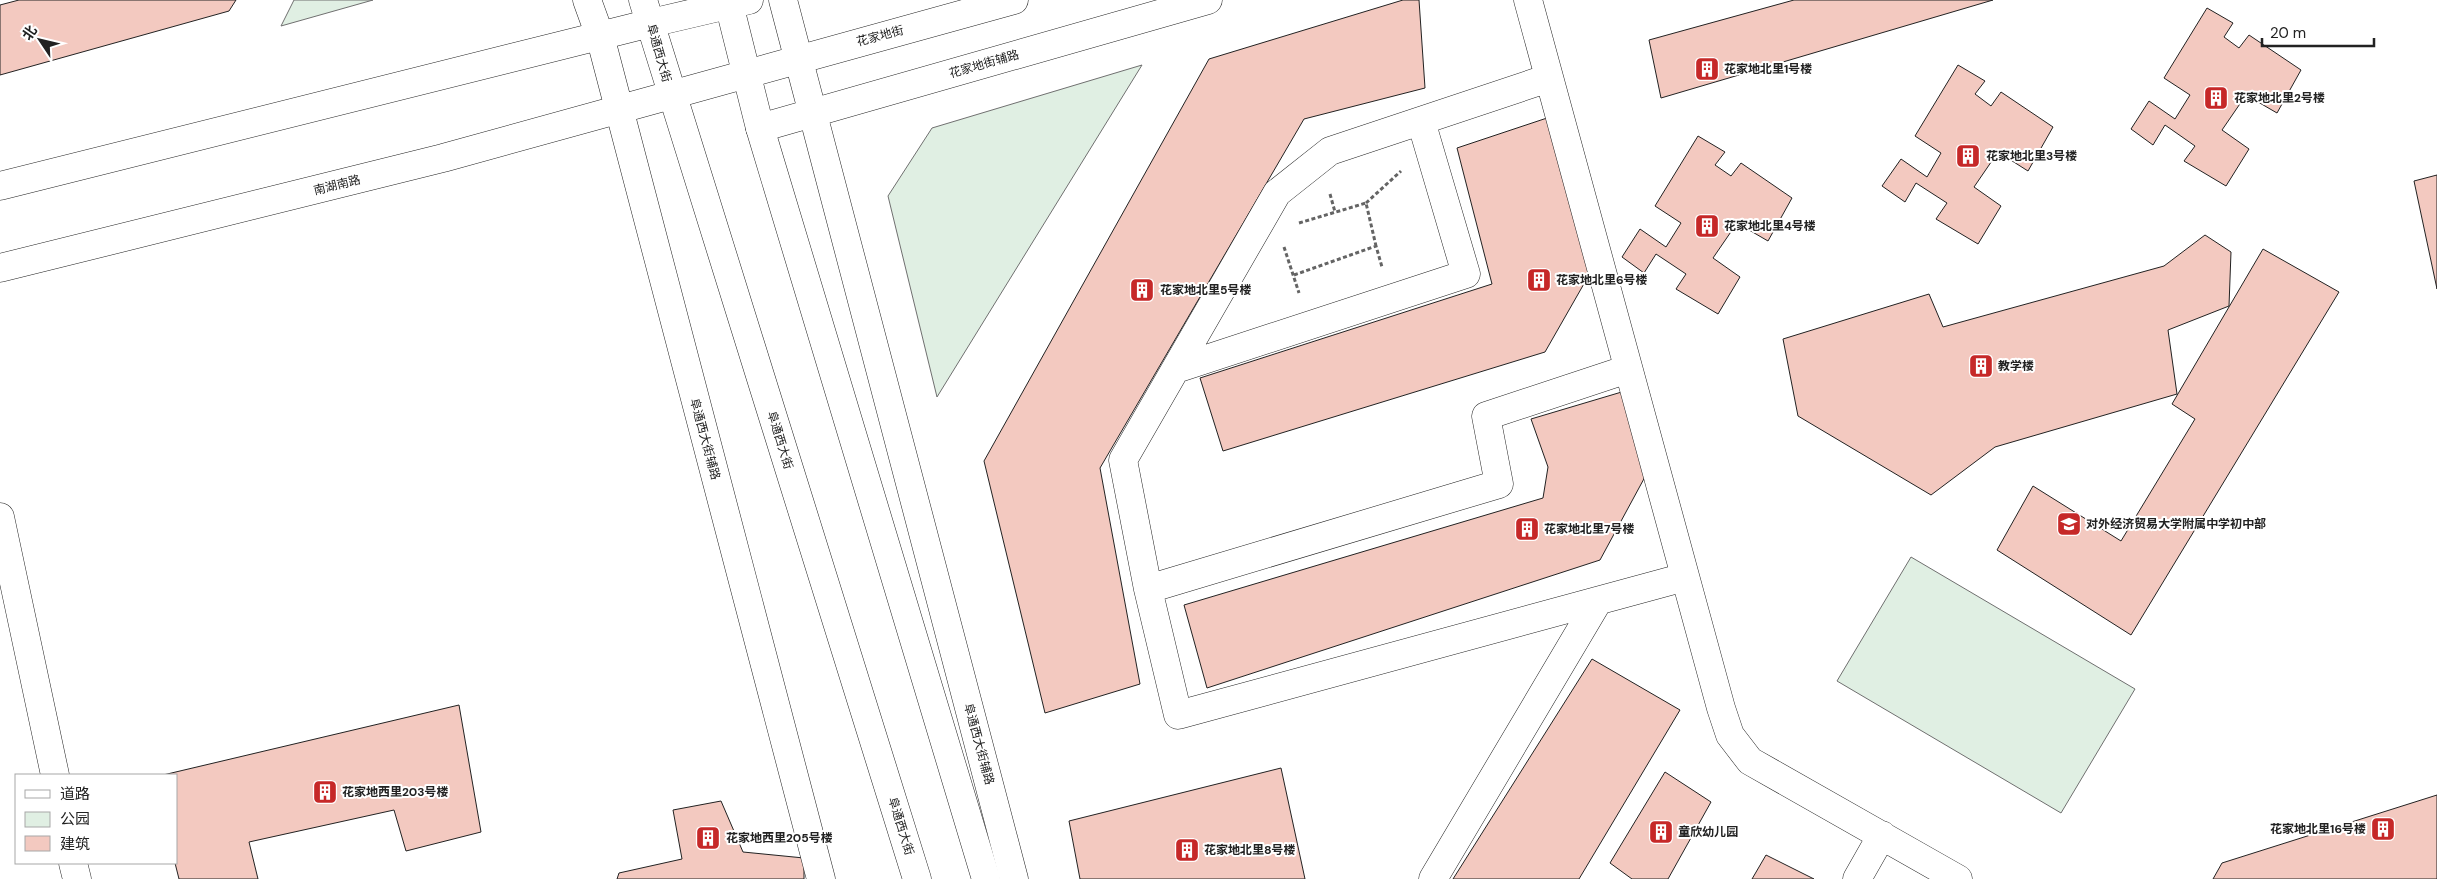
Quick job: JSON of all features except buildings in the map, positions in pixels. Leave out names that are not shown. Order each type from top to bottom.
[{"type":"street","name":"阜通西大街辅路","points":[[587,0],[600,36],[821,879]]},
{"type":"street","name":"阜通西大街辅路","points":[[783,0],[1014,879]]},
{"type":"street","name":"花家地街","points":[[672,94],[1014,0]]},
{"type":"street","name":"花家地街辅路","points":[[760,128],[1208,0]]},
{"type":"street","points":[[1528,0],[1685,578],[1730,735],[1750,761],[1958,879]]},
{"type":"street","points":[[0,186],[600,36],[647,12],[735,2],[745,73],[760,128],[986,879]]},
{"type":"street","name":"阜通西大街","points":[[647,12],[917,879]]},
{"type":"street","points":[[1549,78],[1330,151],[1277,193],[1123,460],[1148,589],[1178,715],[1685,578]]},
{"type":"street","name":"南湖南路","points":[[0,268],[443,158],[672,94]]},
{"type":"street","points":[[1176,369],[1466,274],[1422,121]]},
{"type":"street","points":[[1148,589],[1499,484],[1486,416],[1628,369]]},
{"type":"street","points":[[0,517],[55,774]]},
{"type":"street","points":[[1433,879],[1598,601]]},
{"type":"street","points":[[1856,879],[1882,835]]},
{"type":"street","points":[[73,864],[77,879]]},
{"type":"path","points":[[1298,224],[1366,203],[1429,147]]},
{"type":"path","points":[[1366,203],[1391,298]]},
{"type":"path","points":[[1253,236],[1286,248]]},
{"type":"path","points":[[1290,240],[1286,248],[1309,325]]},
{"type":"path","points":[[1294,275],[1376,246]]},
{"type":"green space","points":[[294,0],[373,0],[281,26]]},
{"type":"green space","points":[[1142,65],[937,397],[888,196],[932,128]]},
{"type":"green space","points":[[1911,557],[2135,689],[2061,813],[1837,681]]},
{"type":"place","name":"花家地北里1号楼","points":[[1707,69]]},
{"type":"place","name":"花家地北里2号楼","points":[[2216,98]]},
{"type":"place","name":"花家地北里3号楼","points":[[1968,156]]},
{"type":"place","name":"花家地北里4号楼","points":[[1707,226]]},
{"type":"place","name":"花家地北里6号楼","points":[[1539,280]]},
{"type":"place","name":"花家地北里5号楼","points":[[1142,290]]},
{"type":"place","name":"教学楼","points":[[1981,366]]},
{"type":"place","name":"对外经济贸易大学附属中学初中部","points":[[2069,524]]},
{"type":"place","name":"花家地北里7号楼","points":[[1527,529]]},
{"type":"place","name":"花家地西里203号楼","points":[[325,792]]},
{"type":"place","name":"花家地北里16号楼","points":[[2383,829]]},
{"type":"place","name":"童欣幼儿园","points":[[1661,832]]},
{"type":"place","name":"花家地西里205号楼","points":[[708,838]]},
{"type":"place","name":"花家地北里8号楼","points":[[1187,850]]}]
